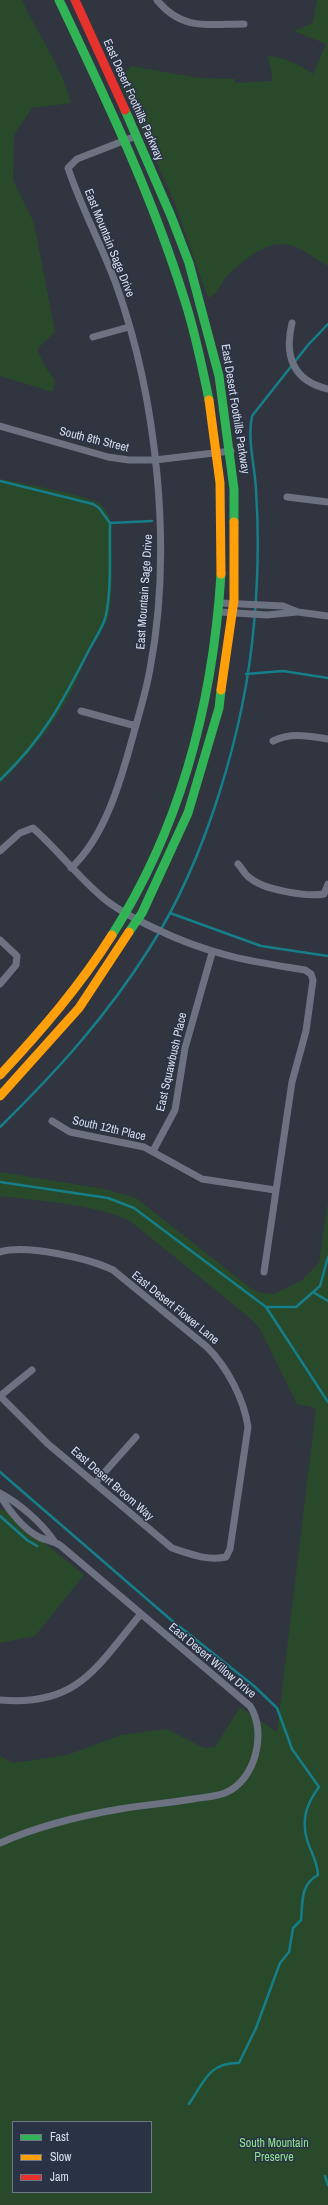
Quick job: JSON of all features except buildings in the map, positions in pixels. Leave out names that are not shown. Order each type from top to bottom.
[{"type":"street","name":"East Desert Foothills Parkway","points":[[0,1075],[58,1011],[90,969],[125,913],[164,834],[184,781],[211,681],[220,607],[222,526],[217,452],[205,377],[187,306],[159,224],[59,0]]},
{"type":"street","name":"East Desert Foothills Parkway","points":[[0,1096],[72,1018],[109,966],[161,879],[179,838],[198,786],[217,720],[225,682],[234,608],[236,528],[231,451],[219,372],[202,305],[179,234],[75,0]]},
{"type":"street","points":[[157,0],[167,12],[186,22],[196,25],[244,24]]},
{"type":"street","points":[[123,141],[136,136]]},
{"type":"street","name":"East Mountain Sage Drive","points":[[71,868],[87,852],[115,792],[136,726],[150,668],[157,615],[160,531],[155,460],[141,373],[129,326],[116,285],[68,168],[77,159],[123,141]]},
{"type":"street","points":[[292,323],[289,335],[291,353],[296,371],[313,385],[328,389]]},
{"type":"street","points":[[93,337],[129,326]]},
{"type":"street","name":"South 8th Street","points":[[0,426],[108,457],[129,460],[155,460],[231,451]]},
{"type":"street","points":[[287,497],[328,502]]},
{"type":"street","points":[[234,608],[248,603],[266,604],[298,612],[328,616]]},
{"type":"street","points":[[270,615],[274,605]]},
{"type":"street","points":[[220,607],[234,608],[250,614],[270,615],[298,612]]},
{"type":"street","points":[[81,711],[136,726]]},
{"type":"street","points":[[273,741],[283,736],[295,735],[328,739]]},
{"type":"street","points":[[184,781],[198,786]]},
{"type":"street","points":[[0,851],[20,833],[33,828],[71,868],[103,898],[137,921],[169,936],[212,953],[254,963],[305,970],[311,974],[313,980],[306,1031],[292,1082],[264,1272]]},
{"type":"street","points":[[238,864],[249,878],[268,888],[316,895],[324,894],[328,884]]},
{"type":"street","points":[[0,940],[17,956],[16,965],[0,984]]},
{"type":"street","name":"East Squawbush Place","points":[[153,1151],[175,1110],[185,1048],[212,953]]},
{"type":"street","name":"South 12th Place","points":[[52,1121],[70,1132],[134,1144],[153,1151],[193,1176],[202,1179],[276,1190]]},
{"type":"street","name":"East Desert Flower Lane","points":[[0,1252],[10,1249],[77,1258],[97,1263],[112,1270],[207,1347],[216,1356],[226,1370],[246,1414],[248,1427],[230,1549],[226,1557]]},
{"type":"street","points":[[0,1396],[32,1370]]},
{"type":"street","name":"East Desert Broom Way","points":[[0,1396],[48,1444],[172,1548],[196,1556],[216,1559],[226,1557]]},
{"type":"street","points":[[95,1483],[136,1437]]},
{"type":"street","name":"East Desert Willow Drive","points":[[0,1494],[9,1511],[14,1516],[40,1537],[54,1541]]},
{"type":"street","name":"East Desert Willow Drive","points":[[0,1494],[9,1498],[48,1532],[54,1541],[140,1615],[250,1706],[257,1718],[258,1728],[253,1764],[244,1778],[225,1793],[120,1809],[29,1830],[0,1843]]},
{"type":"street","points":[[0,1700],[39,1701],[58,1696],[78,1685],[92,1673],[140,1615]]},
{"type":"green space","points":[[0,0],[22,0],[55,63],[67,89],[71,103],[32,108],[14,135],[13,180],[34,223],[55,332],[37,349],[46,368],[55,380],[53,392],[0,376]]},
{"type":"green space","points":[[317,0],[328,0],[328,266],[293,246],[284,244],[266,247],[249,257],[228,275],[217,291],[208,298],[174,201],[119,80],[131,66],[199,78],[235,79],[235,83],[273,81],[268,56],[292,62],[313,74],[326,44],[294,31],[313,23]]},
{"type":"green space","points":[[0,479],[69,493],[100,504],[105,509],[110,519],[112,536],[112,573],[111,598],[108,618],[90,650],[71,692],[57,716],[39,740],[0,783]]},
{"type":"green space","name":"South Mountain Preserve","points":[[0,1172],[104,1189],[136,1198],[253,1290],[261,1293],[274,1294],[302,1280],[319,1263],[328,1201],[328,2205],[0,2205],[0,1756],[13,1763],[67,1755],[121,1735],[167,1729],[204,1748],[215,1747],[240,1707],[277,1732],[316,1408],[297,1404],[260,1329],[250,1318],[130,1221],[116,1215],[84,1207],[0,1196]]},
{"type":"green space","points":[[0,1510],[4,1510],[84,1575],[35,1636],[0,1643]]},
{"type":"waterway","points":[[0,1127],[61,1064],[116,998],[133,974],[170,914],[205,835],[220,792],[242,707],[254,624],[258,540],[256,490],[250,434],[252,416],[308,345],[328,324]]},
{"type":"waterway","points":[[0,481],[93,504],[99,508],[110,523]]},
{"type":"waterway","points":[[0,780],[28,750],[50,720],[70,687],[103,624],[106,615],[109,592],[110,523],[152,521]]},
{"type":"waterway","points":[[246,674],[283,671],[328,678]]},
{"type":"waterway","points":[[170,913],[261,946],[328,956]]},
{"type":"waterway","points":[[0,1182],[108,1198],[134,1208],[266,1307],[328,1402]]},
{"type":"waterway","points":[[266,1307],[296,1307],[320,1286],[328,1257]]},
{"type":"waterway","points":[[313,1292],[328,1301]]},
{"type":"waterway","points":[[0,1472],[170,1619],[254,1686],[277,1708],[292,1749],[319,1787],[308,1805],[305,1818],[305,1832],[318,1875],[312,1879],[305,1889],[301,1920],[293,1928],[289,1952],[280,1963],[256,2028],[239,2063],[221,2066],[214,2070],[208,2075],[189,2104]]},
{"type":"waterway","points":[[0,1516],[27,1540],[37,1546]]},
{"type":"waterway","points":[[325,2176],[328,2185]]},
{"type":"traffic: fast","points":[[59,0],[143,184],[188,310],[209,400]]},
{"type":"traffic: fast","points":[[125,110],[171,216],[189,263],[219,376],[234,489],[234,522]]},
{"type":"traffic: fast","points":[[112,935],[136,893],[157,850],[175,806],[190,761],[210,669],[217,622],[221,574]]},
{"type":"traffic: fast","points":[[129,932],[142,913],[188,813],[219,708],[221,690]]},
{"type":"traffic: slow","points":[[209,400],[220,483],[221,574]]},
{"type":"traffic: slow","points":[[221,690],[234,600],[234,522]]},
{"type":"traffic: slow","points":[[0,1096],[79,1008],[129,932]]},
{"type":"traffic: slow","points":[[0,1075],[59,1008],[87,972],[112,935]]},
{"type":"traffic: jam","points":[[75,0],[125,110]]}]
